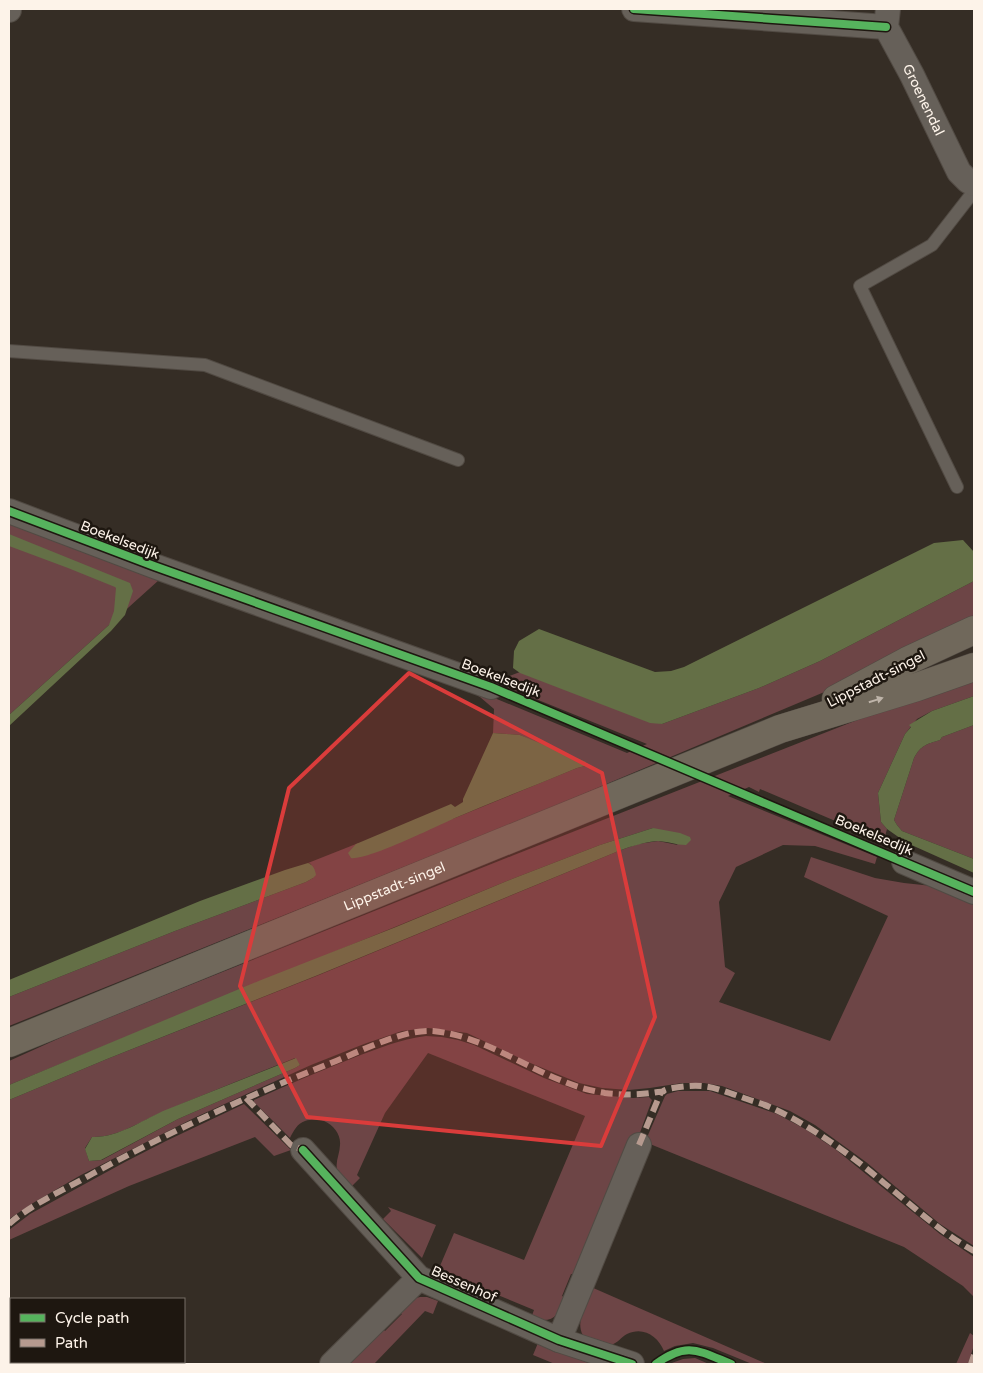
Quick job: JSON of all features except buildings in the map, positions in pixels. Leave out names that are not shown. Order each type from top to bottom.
[{"type":"main road","name":"Lippstadt-singel","points":[[780,729],[907,662],[974,630]]},
{"type":"main road","name":"Lippstadt-singel","points":[[9,1043],[780,729],[917,688],[974,667]]},
{"type":"street","points":[[634,9],[887,18]]},
{"type":"street","name":"Groenendal","points":[[887,18],[959,172],[974,184]]},
{"type":"street","name":"Boekelsedijk","points":[[9,511],[154,566],[491,687]]},
{"type":"street","name":"Boekelsedijk","points":[[904,862],[974,892]]},
{"type":"street","points":[[559,1340],[639,1145]]},
{"type":"street","name":"Bessenhof","points":[[303,1150],[419,1278],[559,1340],[632,1364]]},
{"type":"street","name":"Bessenhof","points":[[332,1364],[419,1278]]},
{"type":"lane","points":[[957,487],[860,286],[932,245],[974,191]]},
{"type":"lane","points":[[9,350],[205,365],[458,460]]},
{"type":"highlighted area","points":[[409,673],[602,773],[655,1017],[601,1146],[307,1117],[240,986],[289,788]]},
{"type":"shaded area","points":[[9,523],[159,580],[9,715]]},
{"type":"shaded area","points":[[9,534],[130,583],[133,591],[125,615],[111,631],[9,726],[9,715],[109,625],[114,611],[116,588],[9,546]]},
{"type":"shaded area","points":[[963,540],[974,552],[974,581],[820,661],[759,688],[662,724],[650,723],[520,673],[513,668],[514,651],[519,641],[539,629],[655,672],[671,671],[684,667],[934,543]]},
{"type":"shaded area","points":[[974,581],[974,620],[841,685],[552,807],[9,1026],[9,997],[175,931],[306,882],[313,878],[311,864],[308,863],[356,844],[455,818],[585,766],[520,735],[493,733],[494,709],[480,697],[456,682],[627,753],[647,744],[494,682],[520,672],[662,724],[759,688],[820,661]]},
{"type":"shaded area","points":[[974,674],[974,696],[932,711],[917,719],[905,734],[878,793],[881,822],[887,829],[883,844],[879,842],[880,840],[760,789],[759,792],[749,787],[728,796],[877,857],[875,864],[815,846],[783,845],[736,867],[719,902],[725,967],[735,973],[719,1002],[830,1041],[888,916],[804,877],[811,857],[875,878],[951,888],[974,899],[974,1246],[940,1224],[866,1162],[815,1125],[790,1111],[722,1086],[704,1083],[682,1083],[629,1090],[602,1088],[579,1083],[528,1062],[467,1033],[428,1028],[402,1031],[364,1044],[311,1065],[196,1117],[81,1175],[9,1219],[9,1100],[319,975],[621,850],[638,844],[658,841],[678,845],[653,828],[600,845],[512,879],[9,1085],[9,1061],[73,1032],[514,855]],"holes":[[[295,1058],[300,1065],[178,1119],[102,1160],[89,1161],[85,1148],[92,1137],[101,1137],[120,1132]]]},
{"type":"shaded area","points":[[974,696],[974,725],[928,744],[914,758],[894,820],[902,831],[974,859],[974,873],[907,843],[887,829],[881,822],[878,793],[905,734],[911,727],[909,725],[932,711]]},
{"type":"shaded area","points":[[974,725],[974,859],[902,831],[894,820],[914,758],[919,750],[928,744],[940,740],[942,737]]},
{"type":"shaded area","points":[[493,733],[520,735],[586,762],[585,766],[470,812],[386,849],[351,858],[348,853],[356,844],[451,804],[455,807],[463,802]]},
{"type":"shaded area","points":[[653,828],[680,833],[690,837],[691,840],[686,845],[657,841],[621,850],[9,1100],[9,1085],[261,980],[512,879],[600,845]]},
{"type":"shaded area","points":[[308,863],[314,868],[316,875],[306,882],[175,931],[9,997],[9,980],[200,901]]},
{"type":"shaded area","points":[[426,1036],[458,1040],[474,1045],[544,1078],[587,1094],[633,1098],[649,1097],[652,1100],[638,1138],[576,1275],[571,1274],[562,1296],[566,1298],[557,1314],[549,1319],[538,1320],[531,1318],[534,1310],[466,1282],[462,1290],[437,1273],[454,1233],[524,1260],[585,1116],[428,1053],[385,1113],[357,1175],[360,1178],[351,1187],[338,1172],[340,1141],[338,1134],[331,1125],[319,1120],[305,1121],[294,1130],[290,1138],[254,1102],[254,1100],[266,1094],[353,1058],[398,1042]]},
{"type":"shaded area","points":[[296,1058],[300,1065],[295,1068],[178,1119],[101,1160],[89,1161],[85,1149],[92,1137],[101,1137],[120,1132],[163,1111]]},
{"type":"shaded area","points":[[678,1091],[710,1091],[777,1114],[805,1129],[835,1149],[940,1234],[974,1257],[974,1297],[963,1286],[904,1247],[645,1142],[665,1096]]},
{"type":"shaded area","points":[[244,1104],[291,1150],[274,1156],[255,1137],[129,1186],[9,1240],[9,1230],[30,1214],[125,1162]]},
{"type":"shaded area","points":[[388,1207],[436,1225],[422,1258],[383,1219],[391,1211]]},
{"type":"shaded area","points":[[591,1287],[767,1364],[752,1364],[713,1348],[693,1343],[675,1346],[664,1351],[654,1337],[639,1331],[627,1334],[611,1345],[606,1346],[592,1342],[585,1338],[581,1332],[580,1325],[583,1309]]},
{"type":"shaded area","points":[[427,1297],[438,1301],[433,1314],[425,1311],[374,1364],[345,1364],[381,1327],[385,1331],[402,1314],[398,1311],[412,1299]]},
{"type":"shaded area","points":[[970,1333],[974,1336],[974,1345],[968,1364],[956,1364]]},
{"type":"shaded area","points":[[538,1343],[591,1364],[555,1364],[533,1355]]},
{"type":"shaded area","points":[[695,1358],[709,1364],[669,1364],[683,1359]]},
{"type":"marked path","points":[[9,1224],[18,1216],[49,1197],[122,1158],[212,1114],[384,1041],[409,1033],[433,1031],[456,1035],[477,1042],[582,1088],[605,1093],[645,1094],[663,1092],[680,1087],[701,1086],[718,1089],[769,1107],[801,1123],[830,1142],[871,1172],[939,1228],[974,1251]]},
{"type":"marked path","points":[[639,1145],[661,1092]]},
{"type":"marked path","points":[[246,1098],[291,1145],[303,1150]]},
{"type":"marked path","points":[[971,1364],[974,1355]]},
{"type":"cycle path","points":[[634,9],[886,27]]},
{"type":"cycle path","points":[[9,511],[154,566],[491,687],[974,892]]},
{"type":"cycle path","points":[[303,1150],[419,1278],[559,1340],[632,1364]]},
{"type":"cycle path","points":[[656,1364],[676,1352],[685,1350],[701,1352],[731,1364]]}]
